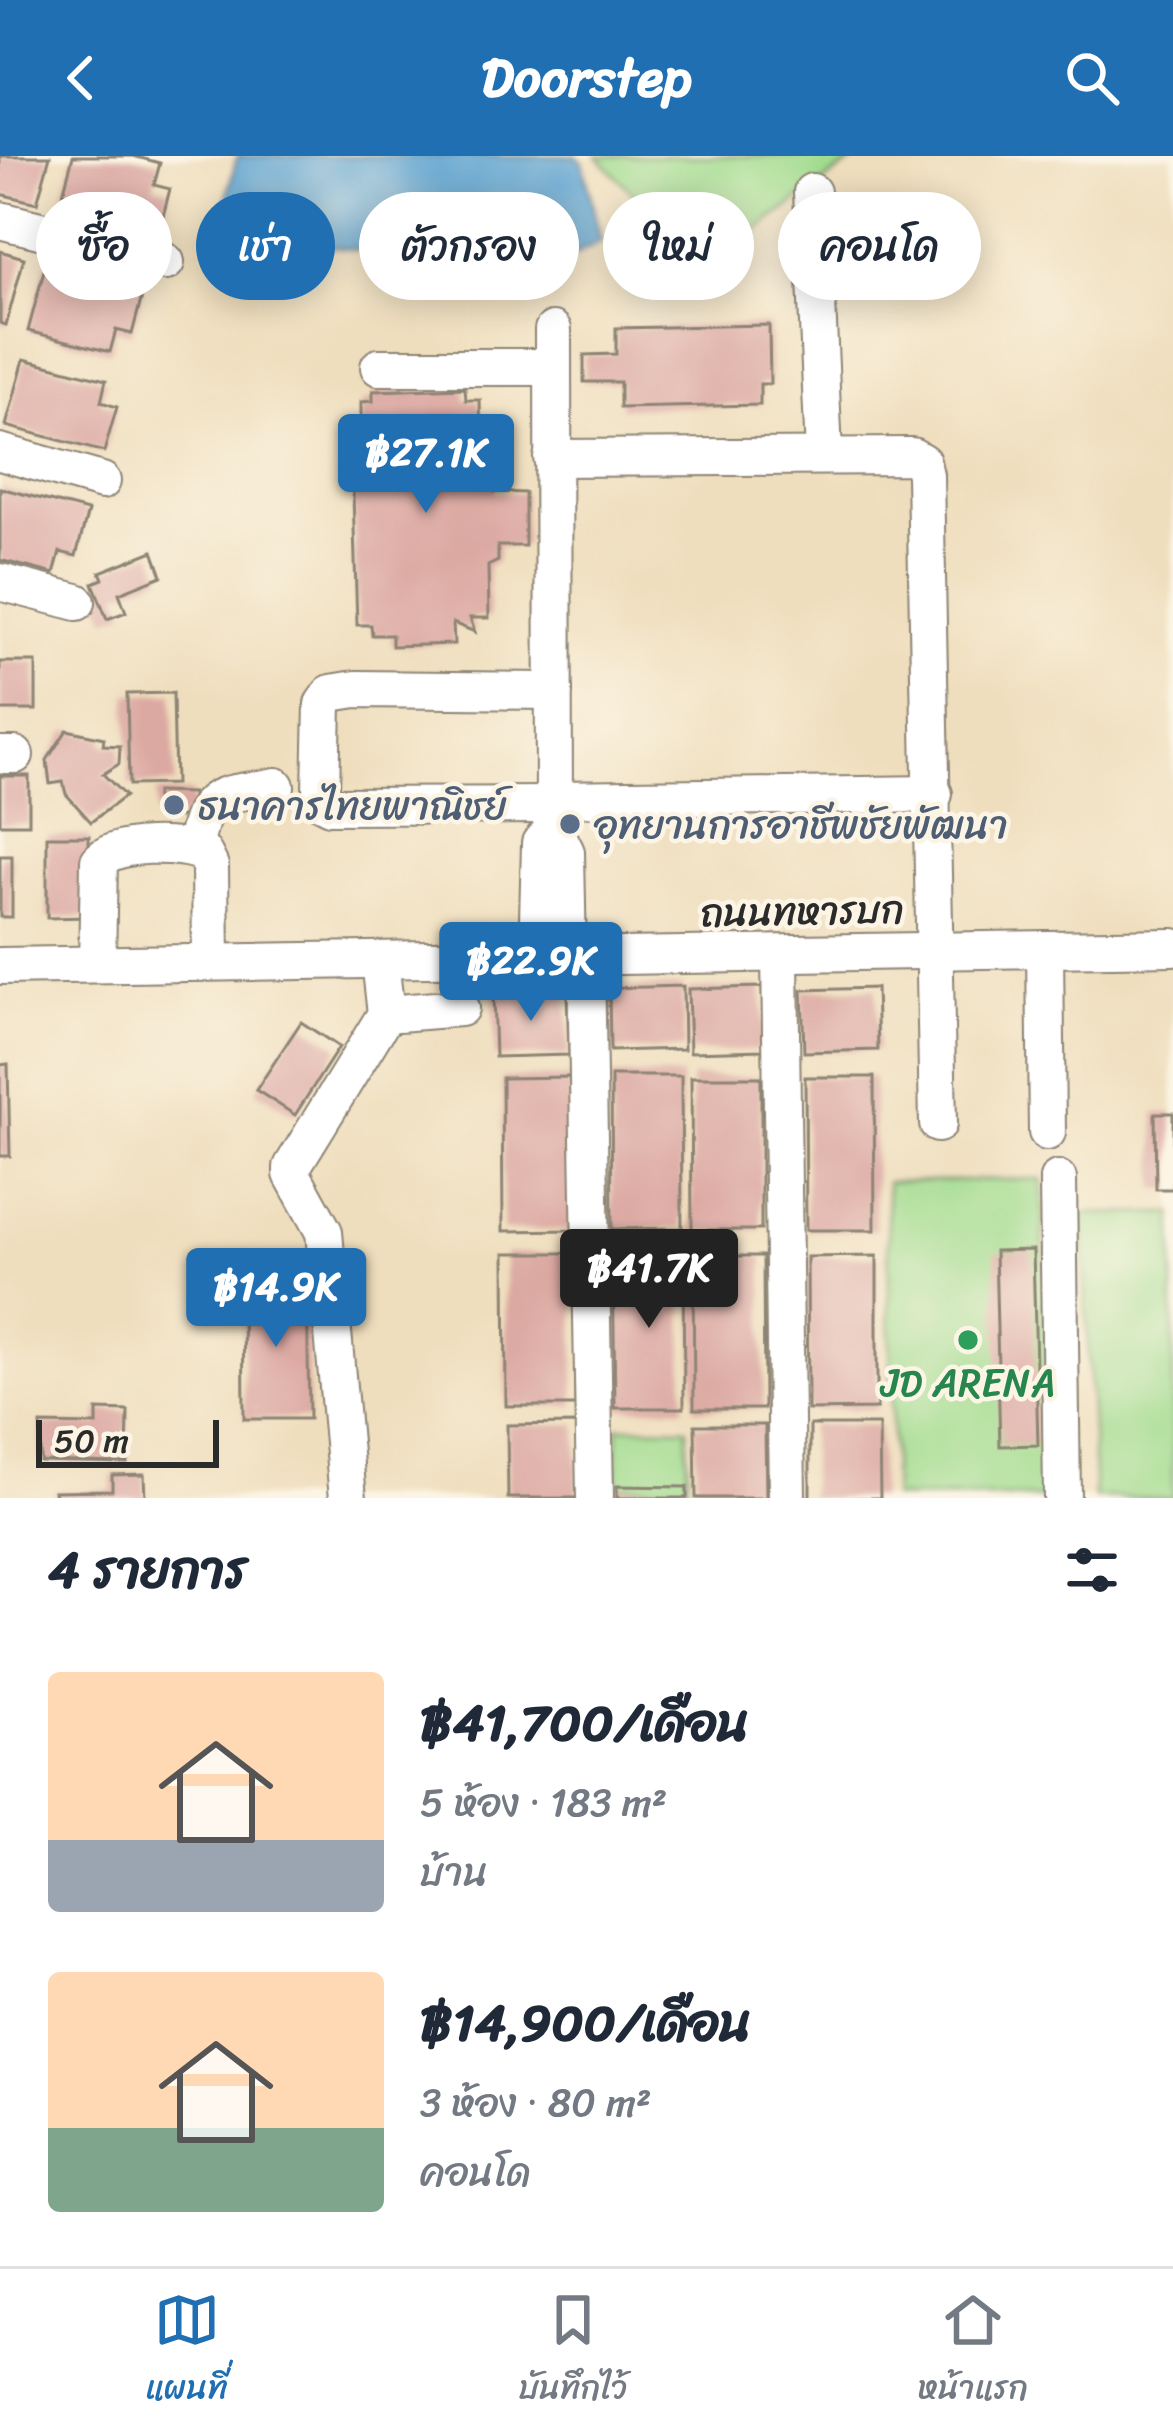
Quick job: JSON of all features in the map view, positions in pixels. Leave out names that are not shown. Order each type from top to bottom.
[{"type":"street","points":[[0,220],[36,229]]},
{"type":"street","points":[[817,300],[824,454]]},
{"type":"street","points":[[379,367],[552,348],[554,811],[566,852],[564,958],[595,1498]]},
{"type":"street","points":[[0,452],[102,481]]},
{"type":"street","points":[[552,458],[824,454],[912,456],[922,462],[938,951],[938,1124]]},
{"type":"street","points":[[0,582],[77,602]]},
{"type":"street","points":[[554,691],[356,689],[331,693],[322,704],[322,802],[330,806],[554,811],[934,794]]},
{"type":"street","points":[[195,849],[205,806],[216,798],[276,786]]},
{"type":"street","points":[[97,964],[97,877],[102,855],[118,848],[195,849],[204,854],[210,866],[212,962]]},
{"type":"street","name":"ถนนทหารบก","points":[[0,966],[1173,947]]},
{"type":"street","points":[[1045,949],[1047,1132]]},
{"type":"street","points":[[780,954],[788,1498]]},
{"type":"street","points":[[348,1498],[324,1232],[292,1167],[386,1014],[380,961]]},
{"type":"street","points":[[386,1014],[460,1008]]},
{"type":"street","points":[[1058,1179],[1062,1498]]},
{"type":"green space","points":[[597,156],[860,156],[810,192],[778,192],[778,215],[754,232],[754,192],[632,192]]},
{"type":"green space","name":"JD ARENA","points":[[1042,1179],[1049,1498],[893,1498],[887,1182]]},
{"type":"green space","points":[[1173,1213],[1173,1498],[1095,1498],[1082,1214]]},
{"type":"green space","points":[[618,1427],[687,1428],[687,1487],[617,1486]]},
{"type":"water","points":[[237,156],[576,156],[583,162],[601,242],[579,253],[579,192],[359,192],[359,250],[335,247],[335,192],[228,192]]},
{"type":"building","points":[[0,156],[50,156],[36,203],[0,194]]},
{"type":"building","points":[[73,156],[133,156],[160,163],[154,185],[170,189],[169,192],[63,192]]},
{"type":"building","points":[[0,251],[24,258],[6,325],[0,323]]},
{"type":"building","points":[[36,300],[141,300],[132,334],[116,330],[110,352],[28,331]]},
{"type":"building","points":[[769,325],[770,384],[760,384],[760,405],[620,408],[620,382],[584,382],[584,355],[616,354],[616,328]]},
{"type":"building","points":[[24,359],[106,380],[101,402],[117,407],[104,452],[6,426]]},
{"type":"building","points":[[465,388],[466,400],[480,400],[482,478],[495,474],[495,492],[525,493],[525,546],[498,546],[498,561],[488,566],[489,618],[470,618],[475,632],[453,623],[454,644],[392,646],[392,635],[372,635],[371,625],[357,625],[351,430],[361,429],[361,402],[373,401],[373,391]]},
{"type":"building","points":[[0,488],[88,511],[76,556],[60,552],[54,574],[0,560]]},
{"type":"building","points":[[153,551],[162,576],[119,593],[126,612],[107,619],[93,583],[103,579],[100,572]]},
{"type":"building","points":[[0,662],[36,662],[36,710],[0,710]]},
{"type":"building","points":[[173,693],[175,784],[129,785],[127,694]]},
{"type":"building","points":[[67,730],[104,738],[103,745],[120,746],[119,764],[103,774],[125,796],[91,822],[66,794],[63,782],[50,784],[47,760]]},
{"type":"building","points":[[0,776],[29,776],[29,824],[0,824]]},
{"type":"building","name":"ธนาคารไทยพาณิชย์","points":[[156,792],[192,793],[192,817],[155,817]]},
{"type":"building","points":[[47,836],[89,836],[90,917],[47,918]]},
{"type":"building","points":[[0,856],[12,856],[12,917],[0,917]]},
{"type":"building","points":[[683,986],[684,1049],[610,1051],[609,988]]},
{"type":"building","points":[[762,987],[764,1050],[690,1052],[688,989]]},
{"type":"building","points":[[876,988],[878,1050],[804,1052],[802,990]]},
{"type":"building","points":[[567,992],[569,1055],[495,1057],[493,994]]},
{"type":"building","points":[[301,1022],[339,1047],[295,1115],[256,1090]]},
{"type":"building","points":[[8,1064],[10,1156],[0,1156],[0,1065]]},
{"type":"building","points":[[611,1076],[681,1076],[682,1228],[612,1229]]},
{"type":"building","points":[[571,1077],[573,1230],[503,1231],[502,1078]]},
{"type":"building","points":[[691,1077],[761,1077],[761,1230],[692,1230]]},
{"type":"building","points":[[805,1077],[874,1077],[875,1230],[806,1230]]},
{"type":"building","points":[[1155,1113],[1173,1113],[1173,1189],[1156,1189]]},
{"type":"building","points":[[1033,1250],[1038,1445],[1000,1446],[995,1251]]},
{"type":"building","points":[[505,1253],[575,1253],[575,1406],[506,1406]]},
{"type":"building","points":[[613,1255],[683,1255],[684,1408],[615,1408]]},
{"type":"building","points":[[693,1256],[763,1256],[764,1409],[694,1409]]},
{"type":"building","points":[[877,1256],[877,1409],[808,1410],[807,1257]]},
{"type":"building","points":[[307,1281],[309,1419],[244,1419],[243,1282]]},
{"type":"building","points":[[97,1410],[128,1411],[127,1463],[40,1461],[41,1424],[97,1425]]},
{"type":"building","points":[[577,1424],[578,1498],[508,1498],[507,1425]]},
{"type":"building","points":[[695,1425],[765,1425],[766,1498],[696,1498]]},
{"type":"building","points":[[810,1425],[879,1425],[880,1498],[810,1498]]},
{"type":"building","points":[[144,1474],[145,1498],[55,1498],[54,1491],[112,1490],[112,1475]]},
{"type":"building","points":[[617,1486],[687,1487],[687,1498],[617,1498]]},
{"type":"place","name":"ธนาคารไทยพาณิชย์","points":[[174,805]]},
{"type":"place","name":"อุทยานการอาชีพชัยพัฒนา","points":[[570,824]]},
{"type":"place","name":"JD ARENA","points":[[968,1340]]}]
